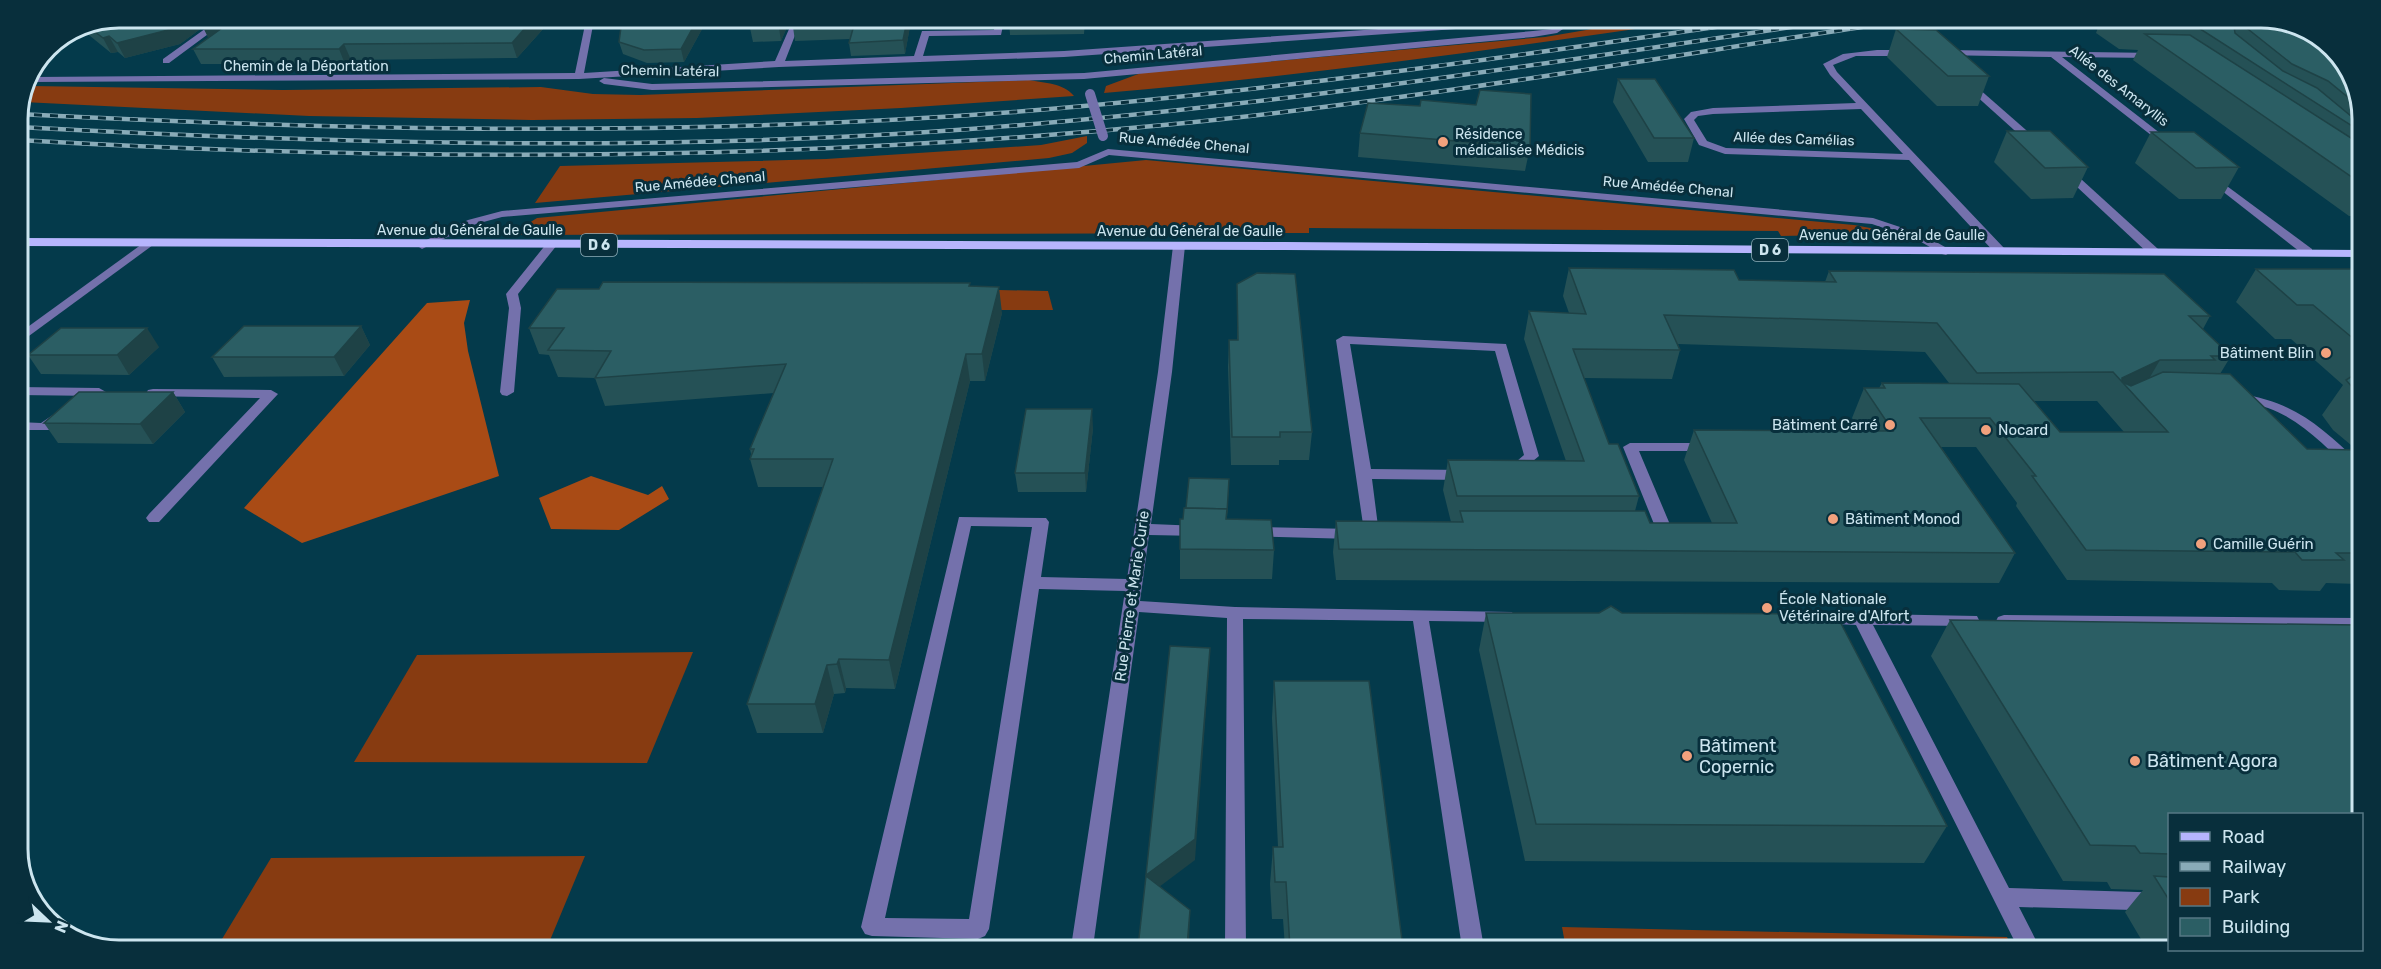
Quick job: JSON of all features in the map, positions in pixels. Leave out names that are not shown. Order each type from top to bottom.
[{"type":"main road","name":"Avenue du Général de Gaulle","points":[[29,242],[2352,253]]},
{"type":"street","points":[[166,62],[211,29]]},
{"type":"street","points":[[579,76],[588,29]]},
{"type":"street","points":[[779,64],[793,29]]},
{"type":"street","points":[[918,59],[926,33],[998,33],[999,29]]},
{"type":"street","name":"Chemin Latéral","points":[[579,76],[779,64],[1064,54],[1414,29]]},
{"type":"street","name":"Chemin Latéral","points":[[579,76],[615,84],[652,87],[1084,76],[1533,34],[1558,29]]},
{"type":"street","points":[[2000,251],[1911,158],[1833,73],[1828,64],[1838,57],[1856,53],[1933,56],[2169,55]]},
{"type":"street","name":"Allée des Amaryllis","points":[[2054,54],[2176,150]]},
{"type":"street","name":"Chemin de la Déportation","points":[[38,80],[579,76]]},
{"type":"street","points":[[1084,76],[1108,152]]},
{"type":"street","points":[[1960,76],[2046,154]]},
{"type":"street","name":"Allée des Camélias","points":[[1864,106],[1713,111],[1695,114],[1689,119],[1703,143],[1725,151],[1911,158]]},
{"type":"street","name":"Rue Amédée Chenal","points":[[422,245],[472,222],[502,214],[1079,165],[1108,152],[1873,221],[1920,237],[1946,251]]},
{"type":"street","points":[[2055,162],[2154,252]]},
{"type":"street","points":[[2205,172],[2308,252]]},
{"type":"street","points":[[29,332],[149,243]]},
{"type":"street","points":[[507,393],[515,308],[512,294],[551,245]]},
{"type":"street","name":"Rue Pierre et Marie Curie","points":[[1084,940],[1165,372],[1179,246]]},
{"type":"street","points":[[1237,531],[1377,534],[1364,474],[1343,340],[1502,347],[1532,456],[1508,476],[1364,474]]},
{"type":"street","points":[[29,391],[111,392]]},
{"type":"street","points":[[29,426],[44,427],[88,392]]},
{"type":"street","points":[[134,392],[271,394],[154,518]]},
{"type":"street","points":[[2222,397],[2244,398],[2282,408],[2320,433],[2352,464]]},
{"type":"street","points":[[1642,534],[1666,534],[1630,447],[1724,447]]},
{"type":"street","points":[[964,521],[1041,522],[1032,583],[978,928],[872,927],[964,521]]},
{"type":"street","points":[[1141,529],[1215,531]]},
{"type":"street","points":[[1032,583],[1135,585]]},
{"type":"street","points":[[1132,606],[1235,613],[1522,616]]},
{"type":"street","points":[[1235,613],[1235,940]]},
{"type":"street","points":[[1420,615],[1472,940]]},
{"type":"street","points":[[1802,619],[2352,624]]},
{"type":"street","points":[[1861,620],[2025,940]]},
{"type":"street","points":[[2002,897],[2168,902]]},
{"type":"green space","points":[[1592,29],[1636,29],[1391,62],[1104,93],[1106,86],[1141,73],[1545,37]]},
{"type":"green space","points":[[1029,80],[1065,88],[1074,96],[901,108],[697,118],[532,120],[309,116],[31,102],[35,86],[283,90],[541,87],[593,94],[640,95]]},
{"type":"green space","points":[[1087,136],[1087,143],[1072,153],[1049,158],[535,203],[560,166],[826,159],[1041,145]]},
{"type":"green space","points":[[1146,160],[1854,225],[1881,230],[1886,234],[1781,236],[1778,231],[1309,228],[1309,233],[510,235],[537,218]]},
{"type":"green space","points":[[999,290],[1048,291],[1053,310],[995,310]]},
{"type":"green space","points":[[693,652],[647,763],[354,762],[417,655]]},
{"type":"green space","points":[[585,856],[550,940],[221,940],[271,858]]},
{"type":"green space","points":[[1562,927],[2007,937],[2008,940],[1564,940]]},
{"type":"shaded area","points":[[470,300],[464,323],[468,351],[499,476],[302,543],[244,508],[427,303]]},
{"type":"shaded area","points":[[591,476],[648,495],[662,486],[669,499],[619,530],[551,529],[539,498]]},
{"type":"building","points":[[120,29],[172,29],[117,43],[109,36],[103,38],[95,32]]},
{"type":"building","points":[[221,29],[524,29],[512,43],[344,44],[339,49],[193,49]]},
{"type":"building","points":[[621,29],[692,29],[681,49],[644,50],[619,42]]},
{"type":"building","points":[[853,29],[905,29],[903,40],[849,43]]},
{"type":"building","points":[[1896,29],[1936,30],[1989,76],[1948,76]]},
{"type":"building","points":[[2200,29],[2234,29],[2235,33],[2283,71],[2317,88],[2352,117],[2352,126]]},
{"type":"building","points":[[2248,29],[2279,30],[2296,35],[2317,47],[2334,64],[2343,79],[2350,99],[2328,81],[2292,64]]},
{"type":"building","points":[[2145,34],[2190,35],[2352,139],[2352,177]]},
{"type":"building","points":[[1618,79],[1655,79],[1694,138],[1654,138]]},
{"type":"building","points":[[1480,90],[1531,94],[1530,147],[1360,133],[1368,103],[1420,106],[1421,100],[1476,105]]},
{"type":"building","points":[[2007,131],[2050,131],[2088,167],[2045,168]]},
{"type":"building","points":[[2151,132],[2194,132],[2239,167],[2196,168]]},
{"type":"building","points":[[1569,268],[1734,270],[1739,280],[1836,282],[1829,271],[2164,274],[2210,316],[2189,316],[2231,356],[2211,356],[2215,360],[2160,360],[2122,378],[2122,382],[2113,372],[1977,373],[1937,323],[1664,315],[1680,350],[1573,349],[1609,444],[1618,444],[1639,496],[1457,496],[1448,460],[1584,461],[1529,311],[1586,314]]},
{"type":"building","points":[[2256,269],[2352,269],[2352,338],[2313,305],[2297,305]]},
{"type":"building","points":[[1257,273],[1295,274],[1312,432],[1280,432],[1280,437],[1232,437],[1229,340],[1238,340],[1237,284]]},
{"type":"building","points":[[603,282],[970,283],[969,286],[999,287],[982,354],[966,354],[889,660],[839,659],[837,664],[827,665],[815,704],[747,704],[833,459],[750,459],[754,449],[750,449],[786,364],[595,378],[611,351],[548,350],[564,328],[529,328],[557,289],[599,289]]},
{"type":"building","points":[[244,326],[361,326],[334,357],[212,357]]},
{"type":"building","points":[[61,328],[147,328],[117,355],[29,354]]},
{"type":"building","points":[[2163,372],[2230,374],[2307,449],[2352,450],[2352,553],[2336,553],[2344,560],[2302,560],[2295,552],[2086,550],[2032,476],[2036,476],[1990,418],[1920,418],[2015,553],[1339,549],[1336,521],[1463,522],[1460,511],[1645,511],[1650,523],[1737,523],[1694,430],[1893,431],[1864,388],[1885,388],[1882,383],[2019,384],[2060,432],[2168,432],[2122,382],[2131,386]]},
{"type":"building","points":[[2352,376],[2352,387],[2346,380]]},
{"type":"building","points":[[79,392],[173,392],[140,424],[44,423]]},
{"type":"building","points":[[1026,409],[1092,409],[1085,473],[1015,473]]},
{"type":"building","points":[[1189,478],[1229,479],[1227,513],[1227,509],[1186,508]]},
{"type":"building","points":[[1184,508],[1227,509],[1226,519],[1271,520],[1274,550],[1180,549],[1180,519],[1183,519]]},
{"type":"building","name":"Bâtiment Copernic","points":[[1611,606],[1622,613],[1836,614],[1947,826],[1536,824],[1486,613],[1599,613]]},
{"type":"building","name":"Bâtiment Agora","points":[[1950,620],[2352,625],[2352,813],[2168,813],[2168,854],[2140,853],[2135,846],[2090,845]]},
{"type":"building","points":[[1170,646],[1210,648],[1195,839],[1146,875]]},
{"type":"building","points":[[1274,681],[1369,681],[1402,940],[1290,940],[1286,882],[1275,882],[1273,847],[1283,847]]},
{"type":"building","points":[[1146,876],[1190,910],[1188,940],[1139,940]]},
{"type":"building","points":[[2154,876],[2168,877],[2168,898]]},
{"type":"railway","points":[[29,115],[267,124],[516,129],[765,125],[890,120],[1105,104],[1286,85],[1700,29]]},
{"type":"railway","points":[[29,128],[354,141],[466,143],[689,142],[913,133],[1026,125],[1251,102],[1475,73],[1777,29]]},
{"type":"railway","points":[[29,141],[305,152],[448,155],[735,152],[878,146],[1021,137],[1254,116],[1523,79],[1848,29]]},
{"type":"place","name":"Résidence médicalisée Médicis","points":[[1443,142]]},
{"type":"place","name":"Bâtiment Blin","points":[[2326,353]]},
{"type":"place","name":"Bâtiment Carré","points":[[1890,425]]},
{"type":"place","name":"Nocard","points":[[1986,430]]},
{"type":"place","name":"Bâtiment Monod","points":[[1833,519]]},
{"type":"place","name":"Camille Guérin","points":[[2201,544]]},
{"type":"place","name":"École Nationale Vétérinaire d'Alfort","points":[[1767,608]]},
{"type":"place","name":"Bâtiment Copernic","points":[[1687,756]]},
{"type":"place","name":"Bâtiment Agora","points":[[2135,761]]}]
